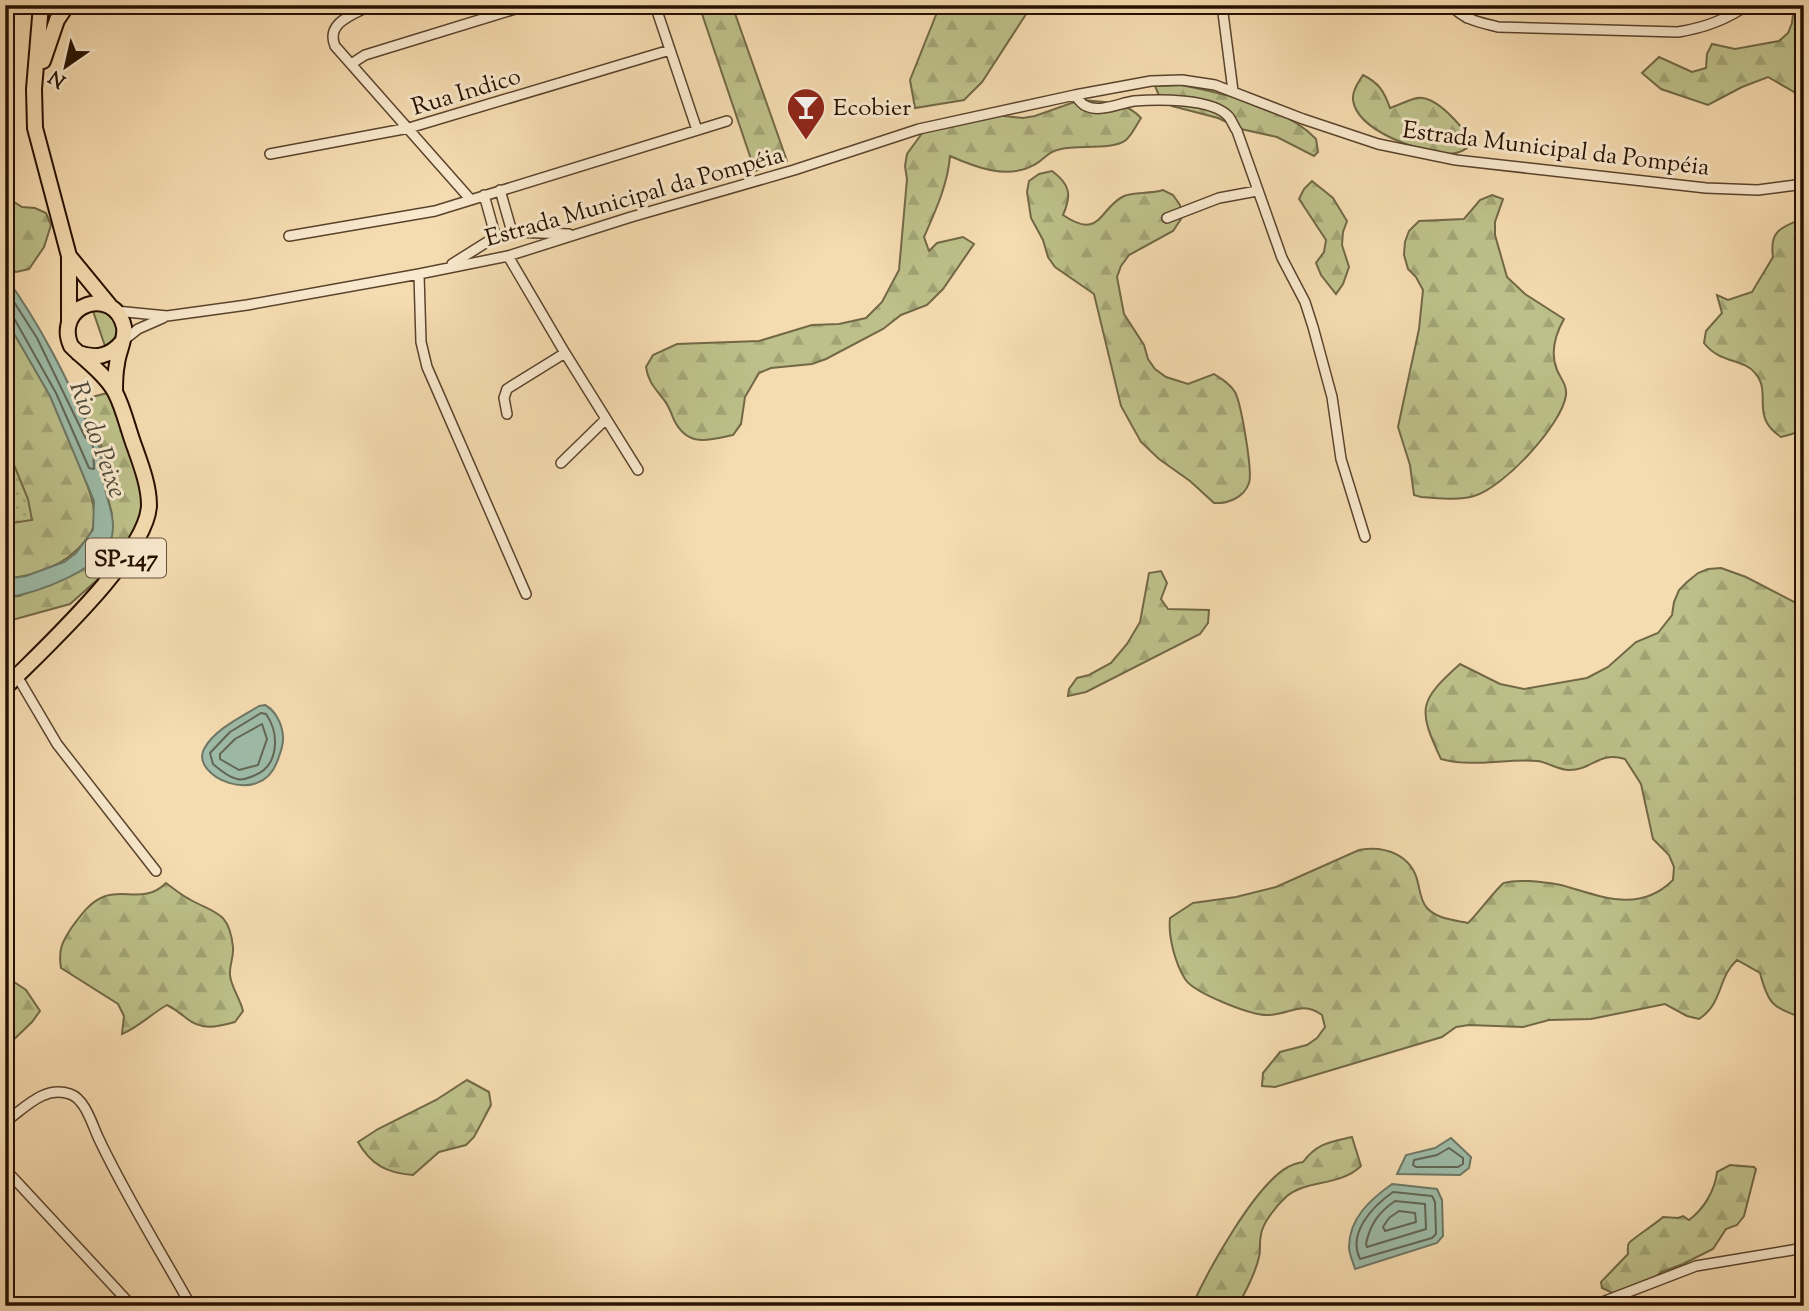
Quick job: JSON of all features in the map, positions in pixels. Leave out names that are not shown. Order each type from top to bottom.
[{"type":"main road","points":[[41,5],[34,89],[35,128],[69,256],[68,339],[78,353],[95,357],[107,355],[122,341],[123,325],[69,256]]},
{"type":"main road","points":[[34,89],[52,33],[67,5]]},
{"type":"main road","points":[[69,324],[79,308],[87,303],[113,309]]},
{"type":"main road","name":"SP-147","points":[[5,688],[110,578],[130,553],[146,520],[149,505],[146,486],[115,392],[122,341]]},
{"type":"main road","name":"SP-147","points":[[78,353],[115,392]]},
{"type":"street","points":[[371,5],[337,24],[332,33],[335,46],[471,200]]},
{"type":"street","points":[[351,64],[365,55],[528,5]]},
{"type":"street","points":[[655,5],[697,130]]},
{"type":"street","points":[[1222,5],[1233,91]]},
{"type":"street","points":[[1451,5],[1467,18],[1497,27],[1678,32],[1703,28],[1733,15],[1747,5]]},
{"type":"street","points":[[1467,18],[1475,5]]},
{"type":"street","name":"Rua Indico","points":[[270,154],[409,128],[670,50]]},
{"type":"street","name":"Estrada Municipal da Pompéia","points":[[113,309],[138,315],[167,316],[247,305],[508,256],[794,170],[919,129],[1075,94],[1152,81],[1182,80],[1215,85],[1378,144],[1457,160],[1706,188],[1758,190],[1804,184]]},
{"type":"street","points":[[1075,94],[1083,105],[1088,107],[1166,100],[1218,108],[1229,117],[1237,131],[1282,258],[1305,302],[1332,397],[1342,459],[1365,537]]},
{"type":"street","points":[[289,236],[410,216],[471,200],[727,121]]},
{"type":"street","points":[[500,190],[512,232]]},
{"type":"street","points":[[1167,218],[1219,198],[1257,191]]},
{"type":"street","points":[[484,195],[496,238]]},
{"type":"street","points":[[448,267],[496,238],[512,232],[578,234]]},
{"type":"street","points":[[508,256],[638,470]]},
{"type":"street","points":[[419,274],[421,342],[427,367],[526,594]]},
{"type":"street","name":"Estrada Municipal da Pompéia","points":[[122,341],[138,329],[167,316]]},
{"type":"street","points":[[507,414],[504,398],[508,389],[565,353]]},
{"type":"street","points":[[561,463],[606,419]]},
{"type":"street","points":[[17,676],[57,744],[156,871]]},
{"type":"street","points":[[5,1122],[43,1094],[55,1091],[74,1095],[82,1103],[105,1152],[191,1306]]},
{"type":"street","points":[[5,1169],[132,1306]]},
{"type":"street","points":[[1592,1306],[1696,1266],[1804,1248]]},
{"type":"green space","points":[[699,5],[732,5],[787,161],[755,171]]},
{"type":"green space","points":[[940,5],[1032,5],[982,82],[964,100],[915,108],[910,80]]},
{"type":"green space","points":[[1794,5],[1804,5],[1804,110],[1794,92],[1768,77],[1708,105],[1661,89],[1642,73],[1659,57],[1692,72],[1706,68],[1707,54],[1712,44],[1735,49],[1779,41],[1788,33]]},
{"type":"green space","points":[[1363,75],[1380,88],[1390,108],[1417,98],[1425,98],[1449,114],[1473,143],[1456,153],[1437,153],[1407,145],[1378,130],[1357,111],[1353,100],[1354,90]]},
{"type":"green space","points":[[1181,85],[1253,103],[1288,118],[1316,139],[1318,152],[1314,156],[1277,137],[1241,129],[1218,118],[1172,106],[1160,98],[1155,86]]},
{"type":"green space","points":[[1080,100],[1120,105],[1141,118],[1126,140],[1120,143],[1056,150],[1024,169],[1002,172],[950,156],[944,187],[924,237],[929,251],[937,243],[963,237],[974,244],[943,289],[927,305],[901,315],[883,329],[826,359],[812,364],[771,368],[759,373],[745,397],[741,424],[733,435],[700,440],[686,435],[680,429],[648,377],[646,367],[653,355],[677,344],[759,341],[812,325],[839,324],[866,318],[882,302],[899,270],[907,154],[923,132],[985,114],[1023,118],[1035,116]]},
{"type":"green space","points":[[1052,171],[1068,190],[1068,202],[1063,215],[1085,225],[1098,220],[1116,201],[1128,195],[1163,190],[1173,195],[1180,205],[1181,219],[1173,231],[1129,255],[1117,277],[1124,314],[1144,345],[1148,359],[1155,369],[1166,377],[1188,384],[1214,374],[1235,392],[1246,438],[1250,476],[1247,488],[1234,499],[1214,503],[1190,481],[1159,459],[1141,442],[1121,406],[1094,294],[1055,267],[1031,218],[1027,192],[1029,181],[1039,174]]},
{"type":"green space","points":[[1312,181],[1333,198],[1347,221],[1342,245],[1349,267],[1336,294],[1321,275],[1316,263],[1324,252],[1326,240],[1299,199]]},
{"type":"green space","points":[[1492,195],[1503,199],[1495,222],[1495,235],[1507,277],[1525,294],[1564,319],[1556,338],[1554,357],[1566,395],[1562,408],[1543,438],[1515,468],[1486,491],[1468,498],[1421,497],[1414,495],[1410,465],[1398,427],[1419,329],[1423,290],[1408,269],[1404,255],[1405,242],[1409,231],[1419,221],[1464,219],[1480,200]]},
{"type":"green space","points":[[5,196],[22,207],[35,208],[46,213],[51,225],[44,247],[29,269],[16,272],[5,264]]},
{"type":"green space","points":[[1804,218],[1804,427],[1781,437],[1766,421],[1762,388],[1755,373],[1750,368],[1710,350],[1704,343],[1706,331],[1722,313],[1717,295],[1728,300],[1752,292],[1773,257],[1775,235],[1783,227]]},
{"type":"green space","points":[[97,307],[117,325],[116,336],[106,349],[92,308]]},
{"type":"green space","points":[[5,316],[45,379],[60,409],[92,498],[94,519],[90,534],[69,557],[38,572],[5,579]]},
{"type":"green space","points":[[111,392],[143,493],[140,515],[132,535],[105,573],[70,604],[5,622],[5,598],[19,596],[68,577],[112,514],[104,483],[101,443],[92,434],[77,401]]},
{"type":"green space","points":[[5,443],[28,499],[32,520],[5,524]]},
{"type":"green space","points":[[1721,568],[1746,577],[1804,607],[1804,1019],[1774,1004],[1766,993],[1760,973],[1737,960],[1726,974],[1713,1005],[1699,1019],[1665,1004],[1591,1019],[1549,1020],[1523,1027],[1469,1025],[1456,1027],[1442,1037],[1275,1087],[1262,1086],[1263,1073],[1280,1052],[1307,1045],[1317,1038],[1325,1027],[1322,1015],[1301,1008],[1275,1014],[1259,1014],[1199,991],[1185,979],[1178,965],[1171,941],[1170,918],[1193,903],[1236,897],[1276,887],[1359,850],[1369,849],[1396,854],[1410,865],[1415,873],[1423,903],[1431,912],[1468,923],[1501,885],[1511,881],[1554,884],[1622,900],[1648,896],[1661,890],[1673,880],[1674,867],[1669,855],[1653,839],[1641,784],[1625,759],[1608,757],[1569,770],[1538,761],[1465,763],[1441,759],[1428,728],[1426,706],[1436,687],[1460,664],[1500,684],[1524,689],[1587,678],[1608,667],[1636,642],[1658,633],[1672,615],[1679,590],[1687,582],[1698,573]]},
{"type":"green space","points":[[1161,571],[1167,583],[1161,599],[1168,609],[1209,610],[1208,623],[1200,634],[1086,692],[1068,696],[1069,689],[1077,678],[1111,663],[1127,644],[1140,622],[1149,573]]},
{"type":"green space","points":[[166,883],[220,915],[228,926],[233,947],[231,979],[243,1011],[235,1022],[204,1026],[192,1022],[167,1005],[122,1034],[124,1016],[118,1004],[61,968],[62,946],[79,918],[98,900],[111,895],[150,893]]},
{"type":"green space","points":[[5,976],[26,990],[40,1011],[5,1048]]},
{"type":"green space","points":[[467,1080],[489,1092],[491,1105],[474,1137],[466,1145],[439,1152],[413,1175],[388,1170],[368,1157],[358,1142]]},
{"type":"green space","points":[[1352,1137],[1361,1166],[1343,1177],[1295,1191],[1279,1204],[1267,1219],[1262,1230],[1258,1263],[1237,1306],[1192,1306],[1234,1230],[1261,1191],[1275,1177],[1290,1166],[1303,1162],[1319,1147]]},
{"type":"green space","points":[[1730,1165],[1756,1169],[1744,1216],[1737,1225],[1726,1229],[1713,1249],[1661,1272],[1652,1280],[1615,1294],[1602,1288],[1601,1282],[1628,1254],[1631,1241],[1663,1217],[1683,1216],[1689,1220],[1708,1199],[1717,1172]]},
{"type":"water","points":[[5,276],[42,333],[99,445],[113,529],[107,548],[83,569],[51,585],[5,598],[5,579],[26,576],[64,562],[76,553],[93,530],[94,501],[50,396],[5,318]]},
{"type":"water","points":[[265,705],[278,718],[283,736],[277,762],[268,776],[256,783],[243,785],[216,777],[207,769],[202,759],[204,749],[215,735],[229,724]]},
{"type":"water","points":[[1451,1138],[1471,1157],[1469,1168],[1460,1175],[1397,1174],[1406,1155],[1435,1148]]},
{"type":"water","points":[[1392,1184],[1437,1189],[1442,1200],[1443,1236],[1437,1243],[1355,1269],[1349,1247],[1353,1227],[1369,1203]]},
{"type":"place","name":"Ecobier","points":[[806,141]]},
{"type":"water label","name":"Rio do Peixe","points":[[99,439]]}]
